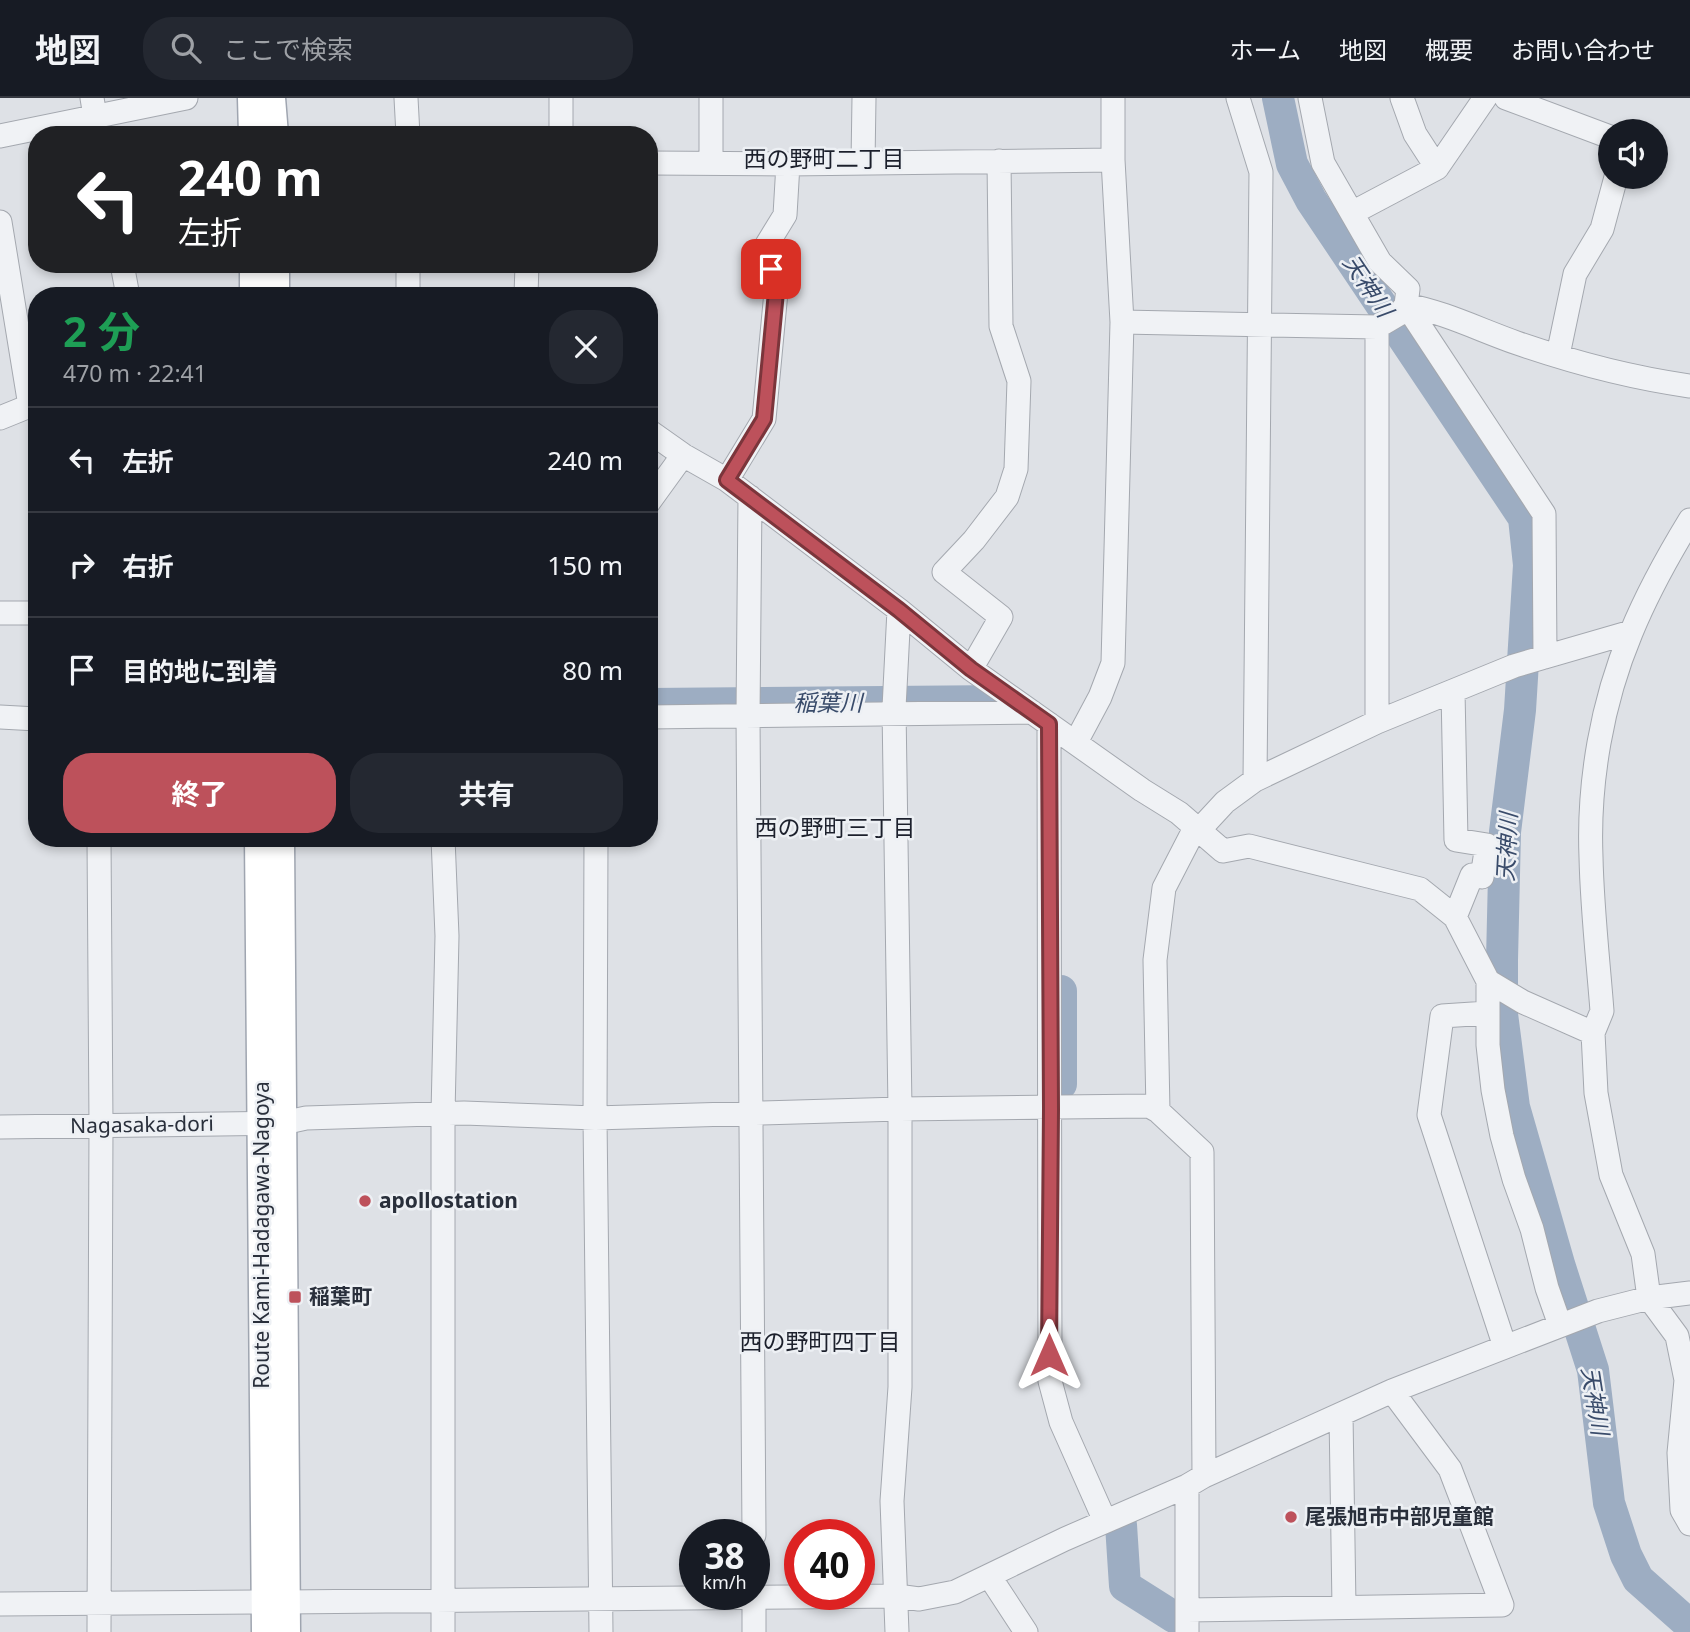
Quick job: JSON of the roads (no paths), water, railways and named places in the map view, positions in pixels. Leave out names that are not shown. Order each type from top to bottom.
[{"type":"main road","points":[[252,98],[253,126]]},
{"type":"main road","points":[[271,98],[273,126]]},
{"type":"main road","name":"Route Kami-Hadagawa-Nagoya","points":[[259,847],[272,1123]]},
{"type":"main road","name":"Route Kami-Hadagawa-Nagoya","points":[[280,847],[272,1123],[276,1602],[286,1632]]},
{"type":"main road","name":"Route Kami-Hadagawa-Nagoya","points":[[266,1632],[276,1602]]},
{"type":"street","points":[[48,126],[186,98]]},
{"type":"street","points":[[406,98],[408,126]]},
{"type":"street","points":[[561,98],[561,126]]},
{"type":"street","points":[[710,98],[711,163]]},
{"type":"street","points":[[863,163],[864,98]]},
{"type":"street","points":[[1076,742],[1100,697],[1113,663],[1122,322],[1112,98]]},
{"type":"street","points":[[1238,98],[1261,172],[1255,780]]},
{"type":"street","points":[[1310,98],[1323,163],[1380,262],[1408,289],[1402,309]]},
{"type":"street","points":[[1402,98],[1415,134],[1437,168]]},
{"type":"street","points":[[1352,213],[1437,168],[1485,98]]},
{"type":"street","points":[[1506,98],[1598,132]]},
{"type":"street","points":[[0,136],[28,130]]},
{"type":"street","points":[[658,163],[1113,160]]},
{"type":"street","points":[[971,669],[1001,617],[944,572],[1007,498],[1016,469],[1018,381],[1001,326],[999,162]]},
{"type":"street","points":[[727,480],[764,419],[776,292],[766,246],[785,215],[788,164]]},
{"type":"street","points":[[1558,355],[1575,274],[1602,229],[1613,189]]},
{"type":"street","points":[[0,222],[28,377]]},
{"type":"street","points":[[1122,322],[1377,326],[1402,309],[1427,309],[1520,344],[1650,381],[1690,386]]},
{"type":"street","points":[[1402,309],[1544,514],[1544,657]]},
{"type":"street","points":[[1377,326],[1377,722]]},
{"type":"street","points":[[0,418],[28,407]]},
{"type":"street","points":[[658,437],[727,480],[899,610],[971,669],[1198,828],[1223,850],[1249,846],[1420,889],[1455,917],[1488,981],[1493,1090],[1502,1136],[1532,1229],[1547,1288],[1561,1325]]},
{"type":"street","points":[[658,490],[683,455]]},
{"type":"street","points":[[750,497],[748,707],[754,1519]]},
{"type":"street","points":[[1690,520],[1631,632],[1616,674],[1601,736],[1593,786],[1590,855],[1602,1011],[1593,1033],[1596,1093],[1611,1175],[1643,1254],[1649,1298],[1677,1336],[1686,1380],[1679,1453],[1682,1510],[1690,1524]]},
{"type":"street","points":[[897,1632],[892,1501],[900,1387],[900,1108],[894,705],[899,610]]},
{"type":"street","points":[[0,613],[28,613]]},
{"type":"street","points":[[1392,1391],[1450,1469],[1502,1605],[1345,1607],[1187,1621],[1195,1481],[1202,1152],[1158,1111],[1155,960],[1164,888],[1198,828],[1225,802],[1255,780],[1377,722],[1514,666],[1631,632]]},
{"type":"street","points":[[1453,691],[1456,839],[1487,845],[1482,877],[1472,875],[1455,917]]},
{"type":"street","points":[[658,716],[748,707],[894,705],[1041,718]]},
{"type":"street","points":[[0,717],[28,719]]},
{"type":"street","points":[[1041,718],[1051,1109],[1050,1381],[1061,1422],[1105,1521]]},
{"type":"street","points":[[99,847],[99,1632]]},
{"type":"street","points":[[443,847],[447,936],[443,1114],[443,1632]]},
{"type":"street","points":[[596,847],[595,1118],[601,1632]]},
{"type":"street","points":[[1488,981],[1524,1002],[1593,1033]]},
{"type":"street","points":[[1488,1013],[1443,1016],[1429,1115],[1506,1347]]},
{"type":"street","name":"Nagasaka-dori","points":[[0,1127],[272,1123],[306,1118],[443,1114],[595,1118],[900,1108],[1051,1109],[1149,1106],[1158,1111]]},
{"type":"street","points":[[770,1594],[897,1596],[919,1599],[955,1592],[1392,1391],[1598,1311],[1649,1298],[1690,1293]]},
{"type":"street","points":[[1341,1414],[1345,1607]]},
{"type":"street","points":[[990,1577],[1026,1632]]},
{"type":"street","points":[[0,1604],[442,1602],[679,1597]]},
{"type":"street","points":[[754,1610],[754,1632]]},
{"type":"waterway","name":"天神川","points":[[1278,98],[1292,164],[1311,200],[1524,518],[1529,565],[1520,710],[1505,832],[1502,960],[1502,1014],[1514,1107],[1593,1370],[1609,1503],[1626,1555],[1638,1579],[1690,1625]]},
{"type":"waterway","name":"稲葉川","points":[[658,704],[1008,701]]},
{"type":"waterway","name":"稲葉川","points":[[1061,991],[1061,1084]]},
{"type":"waterway","name":"稲葉川","points":[[1121,1525],[1125,1586],[1174,1617]]},
{"type":"place","name":"apollostation","points":[[365,1201]]},
{"type":"place","name":"稲葉町","points":[[295,1297]]},
{"type":"place","name":"尾張旭市中部児童館","points":[[1291,1517]]},
{"type":"district","name":"西の野町二丁目","points":[[824,159]]},
{"type":"district","name":"西の野町三丁目","points":[[835,828]]},
{"type":"district","name":"西の野町四丁目","points":[[820,1342]]}]
